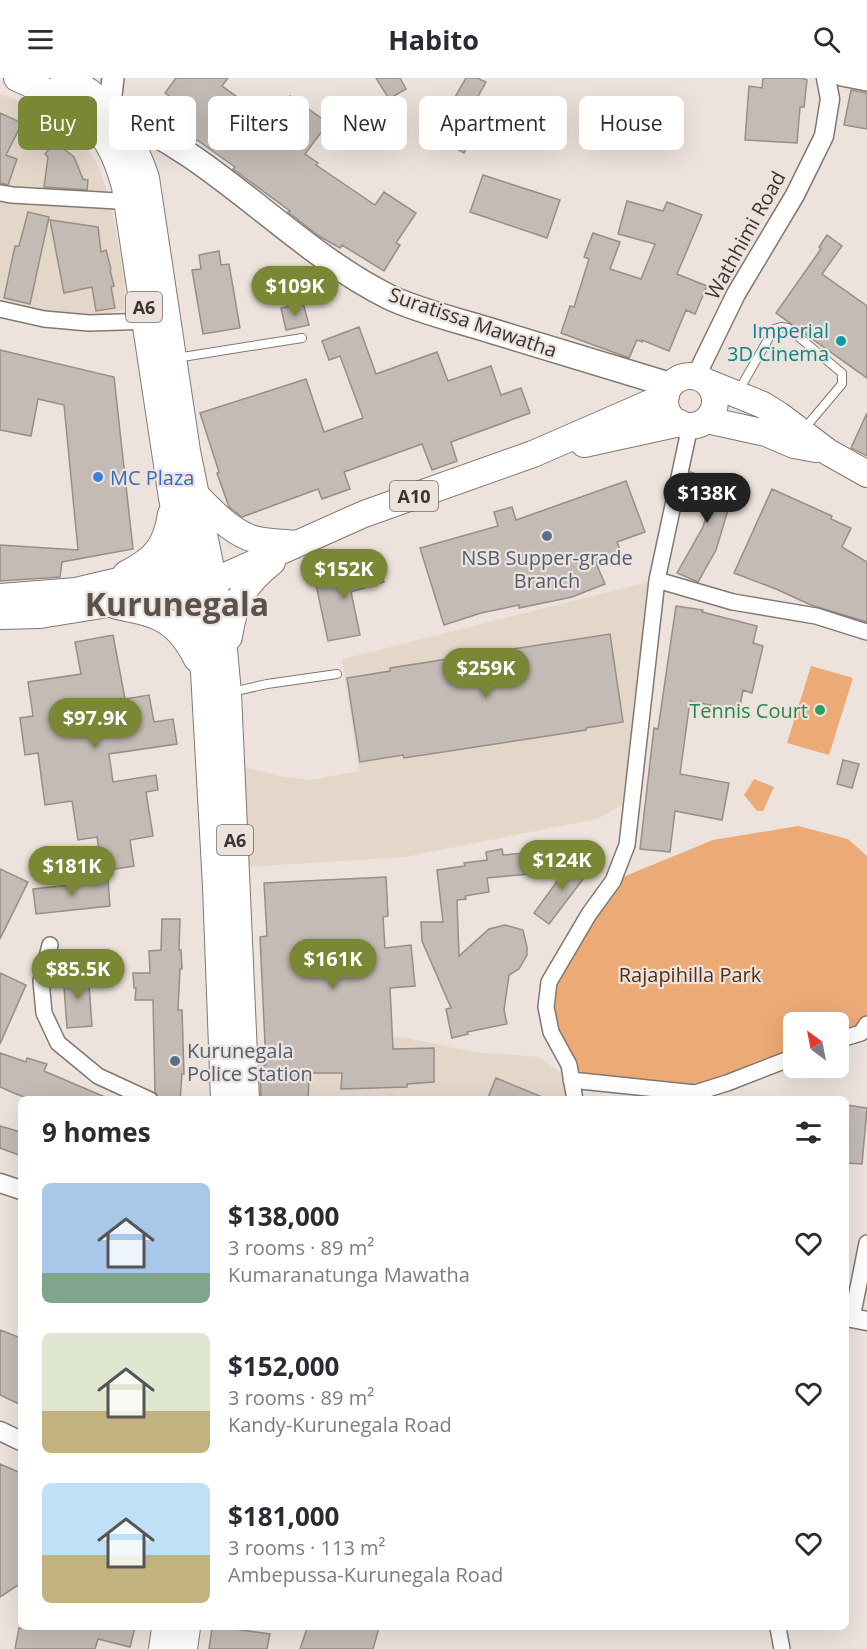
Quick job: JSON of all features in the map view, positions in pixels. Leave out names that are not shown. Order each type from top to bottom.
[{"type":"highway","name":"A6","points":[[17,78],[56,95],[87,116],[98,128],[139,202],[183,496],[186,576],[215,669],[228,693],[246,1096]]},
{"type":"highway","name":"A6","points":[[64,78],[92,93],[109,112]]},
{"type":"highway","name":"A6","points":[[135,150],[146,178],[139,202]]},
{"type":"highway","name":"A6","points":[[157,321],[174,358],[187,451],[183,496],[212,570],[221,618],[215,669],[216,886],[224,1096]]},
{"type":"highway","points":[[686,376],[702,380],[715,395],[716,402],[714,408],[692,423],[668,412],[668,391],[677,379],[686,376]]},
{"type":"highway","name":"A10","points":[[702,380],[779,415],[828,452],[867,474]]},
{"type":"highway","name":"A10","points":[[0,616],[40,615],[105,595],[212,570],[296,544],[364,514],[533,454],[668,391]]},
{"type":"highway","name":"A10","points":[[533,454],[692,423],[766,433],[794,445],[828,452]]},
{"type":"highway","points":[[183,496],[248,537],[262,541],[296,544],[249,582],[239,599],[215,669],[168,621],[105,595],[158,552],[165,542],[183,496]]},
{"type":"highway","name":"A10","points":[[0,597],[76,591],[105,595]]},
{"type":"highway","points":[[162,1649],[165,1630]]},
{"type":"highway","points":[[184,1649],[188,1630]]},
{"type":"main road","points":[[110,96],[112,78]]},
{"type":"main road","name":"Suratissa Mawatha","points":[[183,150],[339,267],[390,297],[668,391]]},
{"type":"street","name":"Wathhimi Road","points":[[702,380],[736,294],[795,195],[824,136],[830,99],[826,78]]},
{"type":"street","points":[[841,78],[867,83]]},
{"type":"street","points":[[0,193],[139,202]]},
{"type":"street","points":[[0,309],[44,319],[89,323],[157,321]]},
{"type":"street","points":[[574,1096],[569,1065],[551,1032],[546,1007],[549,982],[589,914],[613,881],[627,845],[657,580],[692,423]]},
{"type":"street","points":[[657,580],[733,602],[816,616],[867,632]]},
{"type":"street","points":[[50,945],[41,981],[44,1013],[58,1043],[98,1076],[141,1096]]},
{"type":"street","points":[[849,1036],[865,1031]]},
{"type":"street","points":[[572,1080],[695,1093],[783,1061]]},
{"type":"street","points":[[0,1183],[18,1189]]},
{"type":"street","points":[[855,1319],[867,1243]]},
{"type":"street","points":[[0,1431],[18,1440]]},
{"type":"street","points":[[778,1630],[782,1649]]},
{"type":"lane","points":[[737,394],[774,329],[788,328],[842,373],[843,378],[842,384],[801,433]]},
{"type":"lane","points":[[174,358],[302,338]]},
{"type":"lane","points":[[228,693],[267,684],[337,674]]},
{"type":"shaded area","points":[[0,94],[18,101],[18,150],[88,150],[92,155],[110,199],[19,195],[112,210],[125,280],[124,310],[93,316],[53,313],[0,299]]},
{"type":"shaded area","points":[[657,580],[631,800],[597,819],[405,857],[246,867],[237,765],[279,776],[310,780],[359,771],[342,659]]},
{"type":"shaded area","points":[[402,1037],[474,1052],[539,1057],[571,1080],[574,1096],[252,1096],[251,1047]]},
{"type":"green space","name":"Tennis Court","points":[[811,666],[853,678],[829,755],[787,743]]},
{"type":"green space","points":[[754,779],[774,787],[763,811],[757,811],[744,795]]},
{"type":"green space","name":"Rajapihilla Park","points":[[798,826],[848,839],[867,856],[867,1024],[849,1034],[849,1012],[783,1012],[783,1061],[695,1093],[571,1080],[551,1032],[549,982],[613,881],[713,840]]},
{"type":"building","points":[[176,78],[228,78],[222,86],[236,96],[208,96],[208,148],[196,141],[196,96],[169,96],[165,93]]},
{"type":"building","points":[[376,78],[400,78],[406,89],[394,96],[387,96]]},
{"type":"building","points":[[466,78],[477,78],[486,82],[478,96],[456,96]]},
{"type":"building","points":[[763,78],[807,80],[804,107],[800,107],[797,143],[745,140],[749,86],[762,88]]},
{"type":"building","points":[[851,90],[867,93],[867,129],[844,125]]},
{"type":"building","points":[[309,110],[321,118],[321,132],[309,149]]},
{"type":"building","points":[[0,113],[18,121],[18,131],[6,155],[17,159],[8,185],[0,183]]},
{"type":"building","points":[[48,150],[65,150],[74,157],[83,179],[88,180],[87,190],[44,187],[48,157],[45,154]]},
{"type":"building","points":[[211,150],[308,150],[305,154],[318,163],[316,165],[375,205],[384,192],[416,213],[396,243],[400,245],[384,271],[342,245],[340,248],[319,236],[288,212],[290,211],[233,169],[235,167]]},
{"type":"building","points":[[483,175],[560,200],[547,238],[470,212]]},
{"type":"building","points":[[627,201],[663,211],[667,202],[702,215],[677,274],[707,286],[695,314],[686,310],[669,351],[637,340],[629,358],[561,333],[570,306],[574,307],[589,259],[584,257],[593,233],[620,242],[610,269],[641,279],[655,244],[618,234]]},
{"type":"building","points":[[28,212],[49,217],[30,304],[4,298],[15,246],[19,246]]},
{"type":"building","points":[[50,220],[98,227],[101,252],[106,250],[111,269],[114,286],[111,287],[115,308],[96,311],[92,287],[64,293]]},
{"type":"building","name":"Imperial 3D Cinema","points":[[827,235],[842,246],[822,274],[867,306],[867,378],[776,313],[821,249],[819,247]]},
{"type":"building","points":[[219,251],[221,265],[229,264],[240,328],[203,334],[192,270],[201,269],[199,255]]},
{"type":"building","points":[[303,303],[309,325],[286,330],[281,308]]},
{"type":"building","points":[[359,327],[376,374],[437,352],[448,381],[491,366],[501,395],[521,388],[530,413],[451,442],[457,461],[432,470],[422,444],[344,472],[350,489],[322,499],[318,489],[242,517],[229,507],[200,413],[306,379],[324,432],[363,418],[340,356],[329,360],[322,341]]},
{"type":"building","name":"MC Plaza","points":[[0,350],[114,377],[133,549],[62,562],[60,577],[0,581],[0,545],[78,550],[64,405],[38,399],[31,436],[0,430]]},
{"type":"building","points":[[867,413],[867,456],[851,448]]},
{"type":"building","points":[[690,472],[735,487],[716,550],[698,582],[677,573],[703,527],[711,501],[686,493]]},
{"type":"building","points":[[626,481],[645,532],[617,542],[622,555],[596,563],[605,584],[572,597],[481,613],[444,625],[420,548],[498,526],[494,512],[512,507],[516,520]]},
{"type":"building","points":[[772,489],[832,516],[831,519],[851,528],[842,547],[867,562],[867,622],[811,605],[734,573]]},
{"type":"building","points":[[379,565],[384,582],[351,592],[360,635],[328,641],[315,580]]},
{"type":"building","points":[[676,606],[703,610],[702,612],[757,626],[753,643],[763,646],[752,693],[743,690],[739,711],[690,701],[680,774],[729,783],[722,820],[675,811],[670,852],[640,849],[654,728],[658,729]]},
{"type":"building","points":[[610,634],[623,722],[586,728],[586,730],[404,758],[403,755],[360,762],[347,678],[390,671],[390,668]]},
{"type":"building","points":[[113,635],[125,699],[149,695],[154,722],[173,719],[177,744],[109,754],[113,782],[156,775],[158,790],[146,792],[153,836],[130,840],[134,866],[102,871],[97,837],[78,840],[72,801],[45,805],[38,753],[25,755],[20,718],[33,716],[28,682],[81,674],[75,642]]},
{"type":"building","points":[[843,760],[859,764],[852,788],[837,784]]},
{"type":"building","points":[[502,849],[503,855],[538,852],[540,873],[487,878],[489,892],[465,896],[466,899],[457,900],[459,956],[489,929],[505,925],[523,930],[527,955],[519,969],[509,975],[504,1010],[507,1024],[467,1032],[468,1034],[452,1038],[446,1009],[451,1008],[422,941],[421,922],[443,922],[437,870],[487,860],[486,852]]},
{"type":"building","points":[[574,858],[590,870],[549,924],[534,913]]},
{"type":"building","points":[[0,869],[28,882],[0,939]]},
{"type":"building","points":[[386,877],[388,916],[383,917],[385,948],[411,945],[415,986],[390,988],[393,1049],[434,1048],[434,1082],[407,1084],[407,1087],[341,1089],[342,1073],[309,1073],[308,1096],[261,1096],[260,1066],[266,1065],[260,937],[267,936],[264,883]]},
{"type":"building","points":[[108,881],[110,906],[36,914],[33,889]]},
{"type":"building","points":[[162,919],[180,919],[179,950],[181,950],[182,969],[180,969],[178,1010],[182,1010],[184,1074],[182,1074],[180,1096],[158,1096],[155,1092],[153,1000],[135,1000],[136,988],[134,988],[133,973],[150,973],[149,951],[161,950]]},
{"type":"building","points":[[88,971],[92,1026],[67,1028],[63,973]]},
{"type":"building","points":[[0,973],[26,985],[0,1044]]},
{"type":"building","points":[[0,1053],[26,1062],[27,1058],[47,1064],[44,1071],[103,1096],[22,1096],[0,1087]]},
{"type":"building","points":[[496,1078],[540,1096],[489,1096]]},
{"type":"building","points":[[849,1105],[867,1108],[862,1164],[849,1163]]},
{"type":"building","points":[[0,1126],[18,1131],[18,1155],[0,1148]]},
{"type":"building","points":[[0,1330],[18,1337],[18,1404],[0,1395]]},
{"type":"building","points":[[0,1464],[18,1472],[18,1585],[0,1597]]},
{"type":"building","points":[[19,1630],[134,1630],[130,1647],[98,1639],[95,1649],[15,1649]]},
{"type":"building","points":[[212,1630],[242,1630],[270,1634],[267,1649],[209,1649]]},
{"type":"building","points":[[306,1630],[378,1630],[373,1649],[300,1649]]},
{"type":"place","name":"Imperial 3D Cinema","points":[[841,341]]},
{"type":"place","name":"MC Plaza","points":[[98,477]]},
{"type":"place","name":"NSB Supper-grade Branch","points":[[547,536]]},
{"type":"place","name":"Tennis Court","points":[[820,710]]},
{"type":"place","name":"Kurunegala Police Station","points":[[175,1061]]},
{"type":"district","name":"Kurunegala","points":[[177,603]]}]
